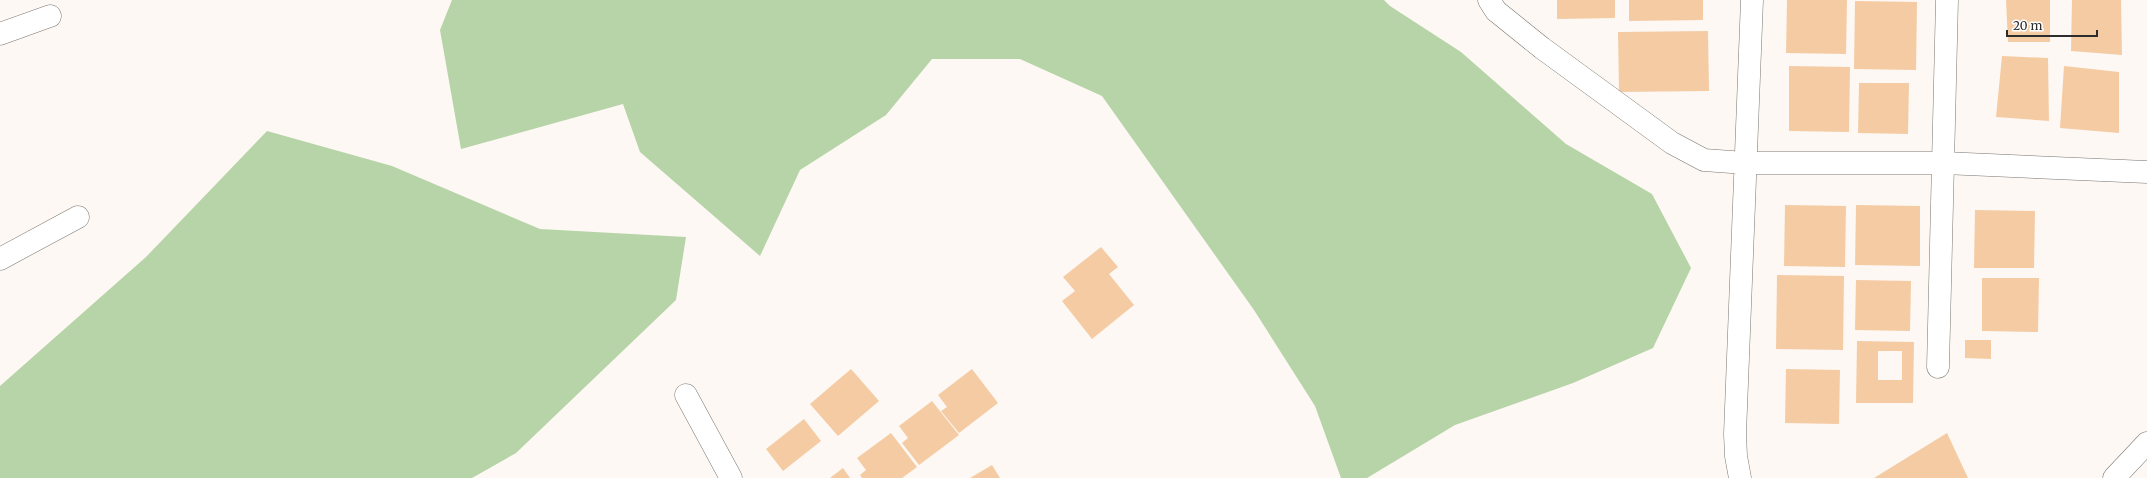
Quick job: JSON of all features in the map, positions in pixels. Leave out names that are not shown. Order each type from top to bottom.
[{"type":"street","points":[[1489,0],[1496,11],[1542,48],[1672,143],[1704,160],[1746,163],[1944,163],[2147,172]]},
{"type":"street","points":[[1740,478],[1736,456],[1735,434],[1752,0]]},
{"type":"street","points":[[1938,367],[1947,0]]},
{"type":"street","points":[[0,34],[50,16]]},
{"type":"street","points":[[0,259],[78,217]]},
{"type":"street","points":[[686,395],[731,478]]},
{"type":"street","points":[[2114,478],[2147,443]]},
{"type":"green space","points":[[452,0],[1384,0],[1390,6],[1461,52],[1566,144],[1652,194],[1691,268],[1653,348],[1573,383],[1455,425],[1367,478],[1341,478],[1315,406],[1254,310],[1102,96],[1020,59],[932,59],[886,115],[800,170],[760,256],[640,152],[623,104],[461,149],[440,30]]},
{"type":"green space","points":[[267,131],[392,166],[540,229],[686,237],[676,300],[516,453],[472,478],[0,478],[0,386],[146,257]]},
{"type":"building","points":[[1557,0],[1615,0],[1615,18],[1557,19]]},
{"type":"building","points":[[1629,0],[1703,0],[1703,20],[1629,21]]},
{"type":"building","points":[[1787,0],[1847,0],[1846,54],[1786,53]]},
{"type":"building","points":[[2006,0],[2050,0],[2050,42],[2008,42]]},
{"type":"building","points":[[2072,0],[2121,0],[2122,55],[2071,51]]},
{"type":"building","points":[[1855,1],[1917,2],[1916,70],[1854,69]]},
{"type":"building","points":[[1708,31],[1709,91],[1619,92],[1618,32]]},
{"type":"building","points":[[2002,56],[2048,58],[2049,121],[1996,117]]},
{"type":"building","points":[[1789,66],[1850,67],[1849,132],[1789,131]]},
{"type":"building","points":[[2064,66],[2119,72],[2119,133],[2060,128]]},
{"type":"building","points":[[1859,83],[1909,83],[1908,134],[1858,133]]},
{"type":"building","points":[[1785,205],[1846,206],[1845,267],[1784,266]]},
{"type":"building","points":[[1856,205],[1920,206],[1920,266],[1855,265]]},
{"type":"building","points":[[1975,210],[2035,211],[2034,268],[1974,268]]},
{"type":"building","points":[[1101,247],[1118,267],[1109,274],[1134,305],[1092,339],[1062,301],[1075,291],[1063,277]]},
{"type":"building","points":[[1777,275],[1844,276],[1843,350],[1776,349]]},
{"type":"building","points":[[1982,278],[2039,278],[2038,332],[1982,331]]},
{"type":"building","points":[[1856,280],[1911,281],[1910,331],[1855,330]]},
{"type":"building","points":[[1965,340],[1991,340],[1991,359],[1965,358]]},
{"type":"building","points":[[1857,341],[1914,342],[1913,403],[1856,403]],"holes":[[[1878,351],[1902,351],[1902,380],[1878,380]]]},
{"type":"building","points":[[851,369],[879,401],[838,436],[810,404]]},
{"type":"building","points":[[972,369],[998,403],[959,433],[941,411],[947,407],[938,395]]},
{"type":"building","points":[[1786,369],[1840,370],[1839,424],[1785,423]]},
{"type":"building","points":[[932,401],[959,435],[919,465],[902,443],[908,438],[899,426]]},
{"type":"building","points":[[804,419],[821,441],[783,471],[766,449]]},
{"type":"building","points":[[891,433],[917,467],[902,478],[862,478],[860,475],[866,470],[857,458]]},
{"type":"building","points":[[1947,433],[1968,478],[1874,478]]},
{"type":"building","points":[[992,465],[1000,478],[970,478]]},
{"type":"building","points":[[843,468],[850,478],[830,478]]}]
